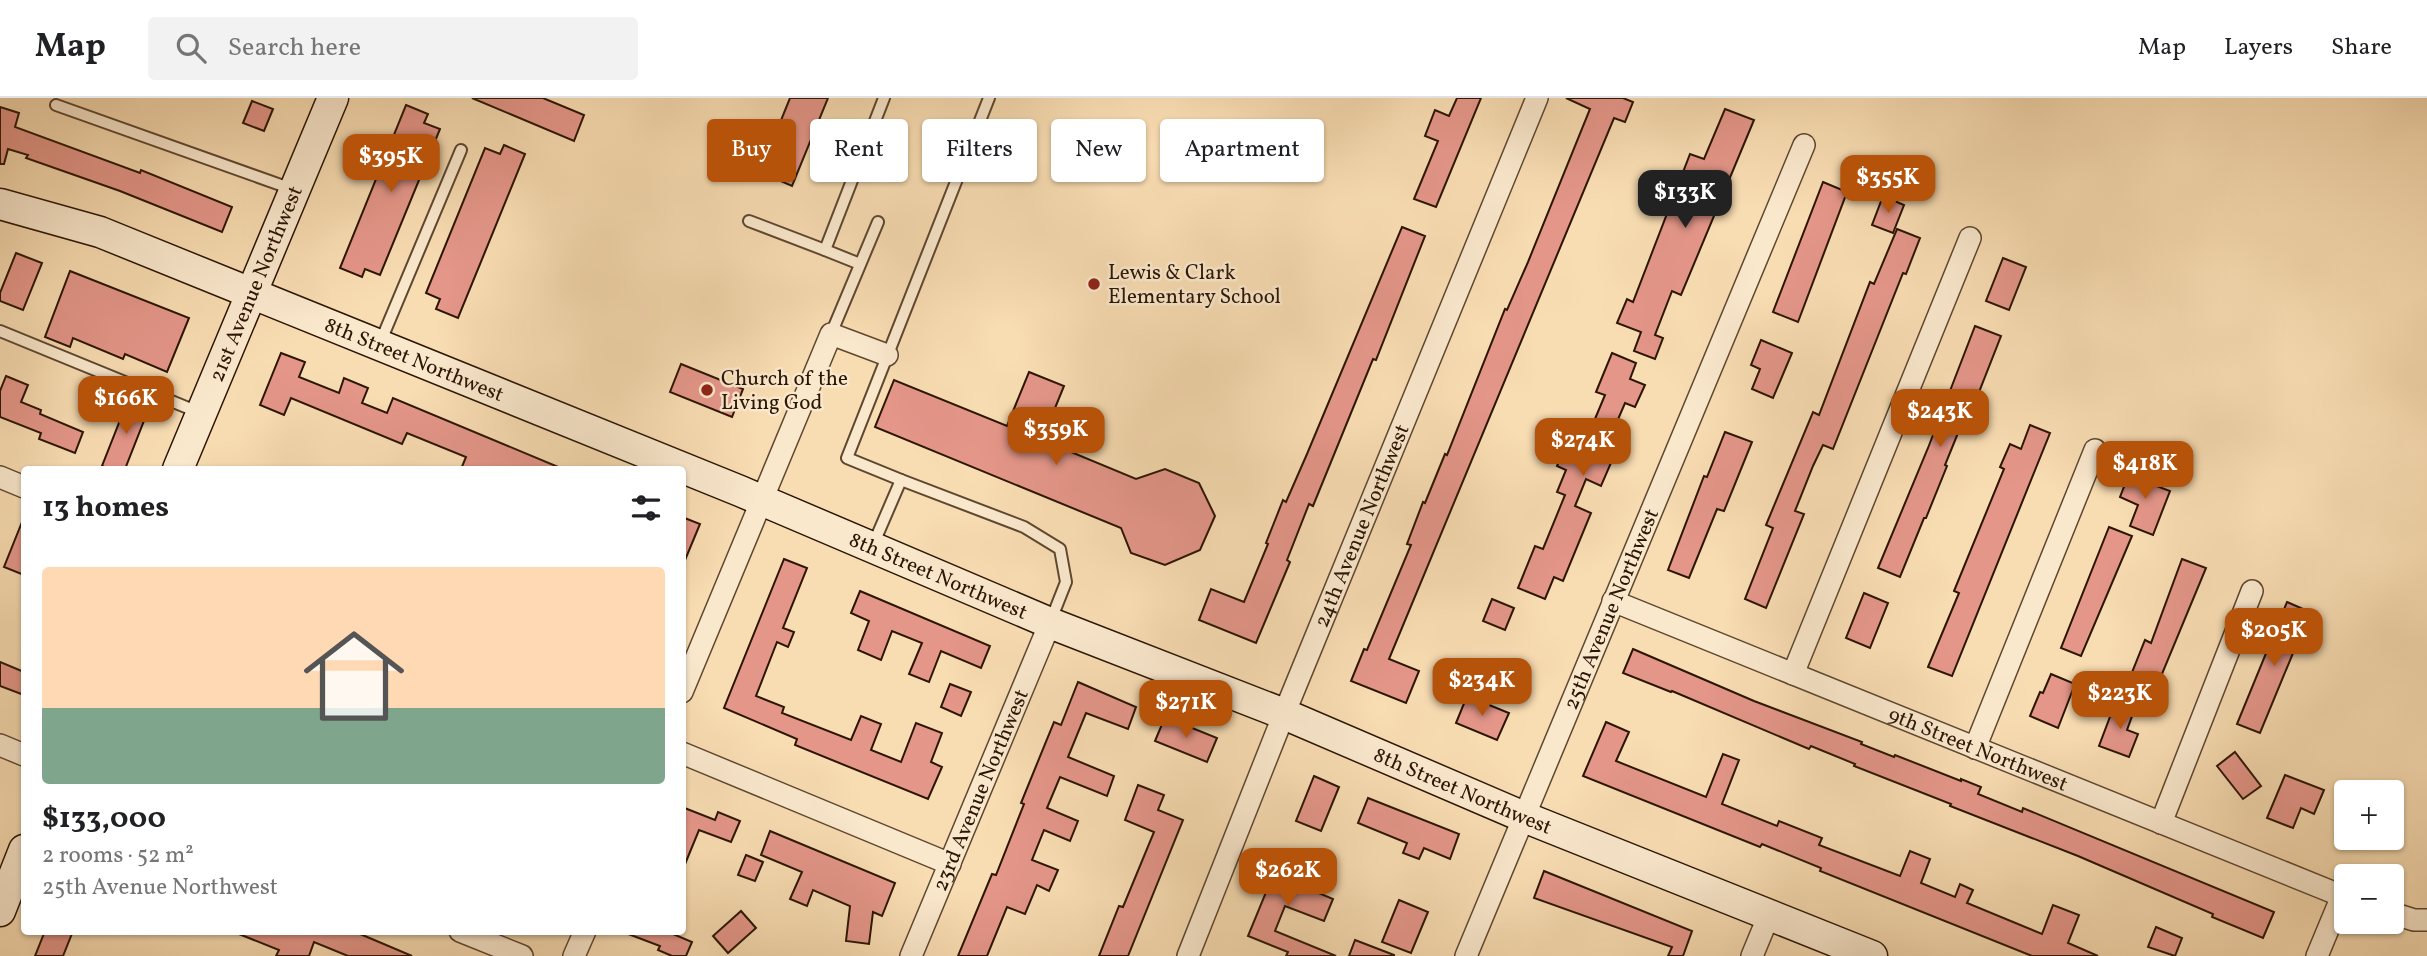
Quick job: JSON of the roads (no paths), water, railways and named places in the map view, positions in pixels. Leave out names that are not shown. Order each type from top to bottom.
[{"type":"street","name":"21st Avenue Northwest","points":[[179,466],[333,98]]},
{"type":"street","name":"24th Avenue Northwest","points":[[1188,956],[1284,713],[1537,98]]},
{"type":"street","name":"25th Avenue Northwest","points":[[1466,956],[1804,145]]},
{"type":"street","name":"8th Street Northwest","points":[[0,204],[100,232],[676,466]]},
{"type":"street","points":[[1793,674],[1970,237]]},
{"type":"street","points":[[686,682],[831,334],[887,355]]},
{"type":"street","points":[[1975,748],[2095,450]]},
{"type":"street","name":"8th Street Northwest","points":[[686,470],[1050,623],[1284,713],[1524,817],[1872,956]]},
{"type":"street","points":[[0,477],[21,486]]},
{"type":"street","points":[[2161,823],[2252,591]]},
{"type":"street","name":"9th Street Northwest","points":[[1613,601],[2334,893]]},
{"type":"street","name":"23rd Avenue Northwest","points":[[911,956],[1050,623]]},
{"type":"street","points":[[0,745],[21,754]]},
{"type":"street","points":[[686,755],[950,864]]},
{"type":"street","points":[[0,911],[21,858]]},
{"type":"street","points":[[1752,956],[1769,915]]},
{"type":"street","points":[[2404,917],[2427,920]]},
{"type":"street","points":[[2317,956],[2334,919]]},
{"type":"street","points":[[470,935],[522,956]]},
{"type":"street","points":[[574,956],[582,935]]},
{"type":"lane","points":[[825,250],[884,98]]},
{"type":"lane","points":[[989,98],[847,458],[1024,527],[1060,549],[1066,582],[1050,623]]},
{"type":"lane","points":[[56,105],[295,190]]},
{"type":"lane","points":[[379,345],[461,150]]},
{"type":"lane","points":[[749,222],[860,264]]},
{"type":"lane","points":[[831,334],[878,222]]},
{"type":"lane","points":[[0,331],[202,414]]},
{"type":"lane","points":[[872,546],[901,480]]},
{"type":"place","name":"Lewis & Clark Elementary School","points":[[1094,284]]},
{"type":"place","name":"Church of the Living God","points":[[707,390]]}]
